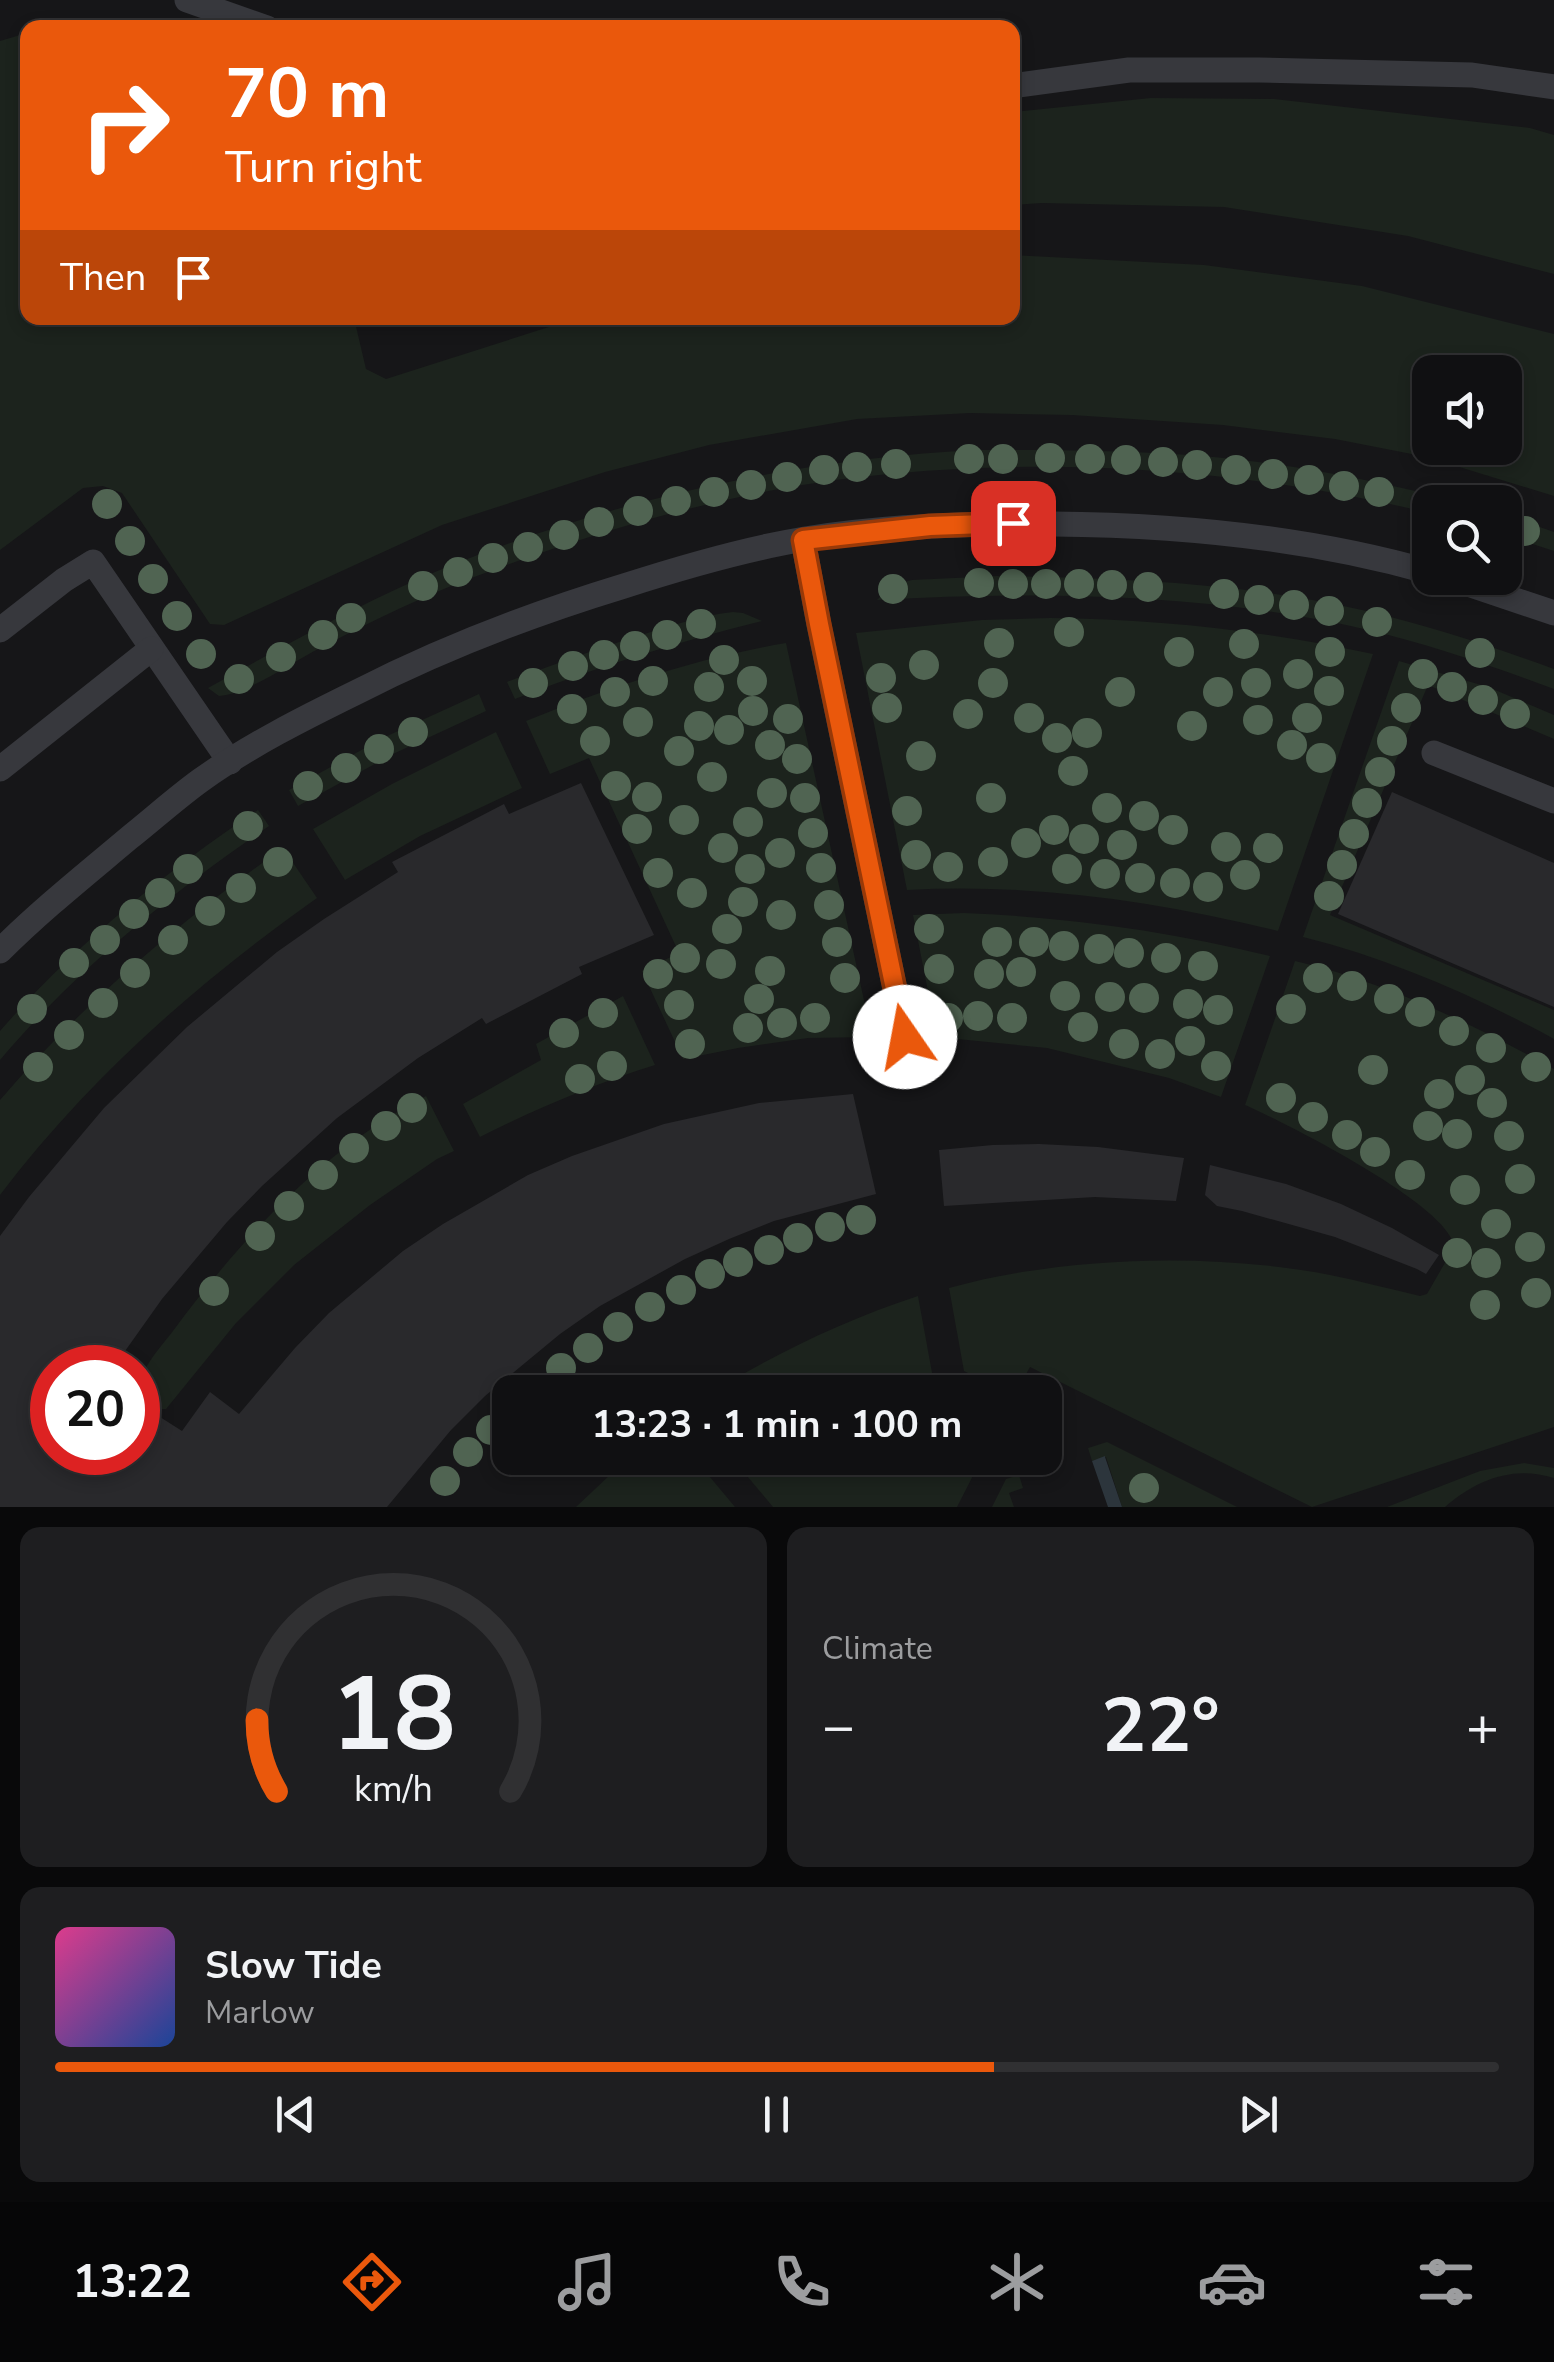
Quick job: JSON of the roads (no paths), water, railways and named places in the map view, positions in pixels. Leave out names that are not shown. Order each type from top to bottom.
[{"type":"lane","points":[[187,0],[243,20]]},
{"type":"lane","points":[[1020,85],[1130,70],[1260,70],[1472,74],[1554,87]]},
{"type":"lane","points":[[0,951],[202,779],[263,740],[412,664],[497,628],[662,574],[803,540],[930,526],[1013,523],[1174,527],[1238,533],[1412,567]]},
{"type":"lane","points":[[803,540],[905,1037]]},
{"type":"lane","points":[[0,630],[93,562],[230,762]]},
{"type":"lane","points":[[1502,595],[1554,612]]},
{"type":"lane","points":[[0,769],[152,649]]},
{"type":"lane","points":[[1434,753],[1554,802]]}]
